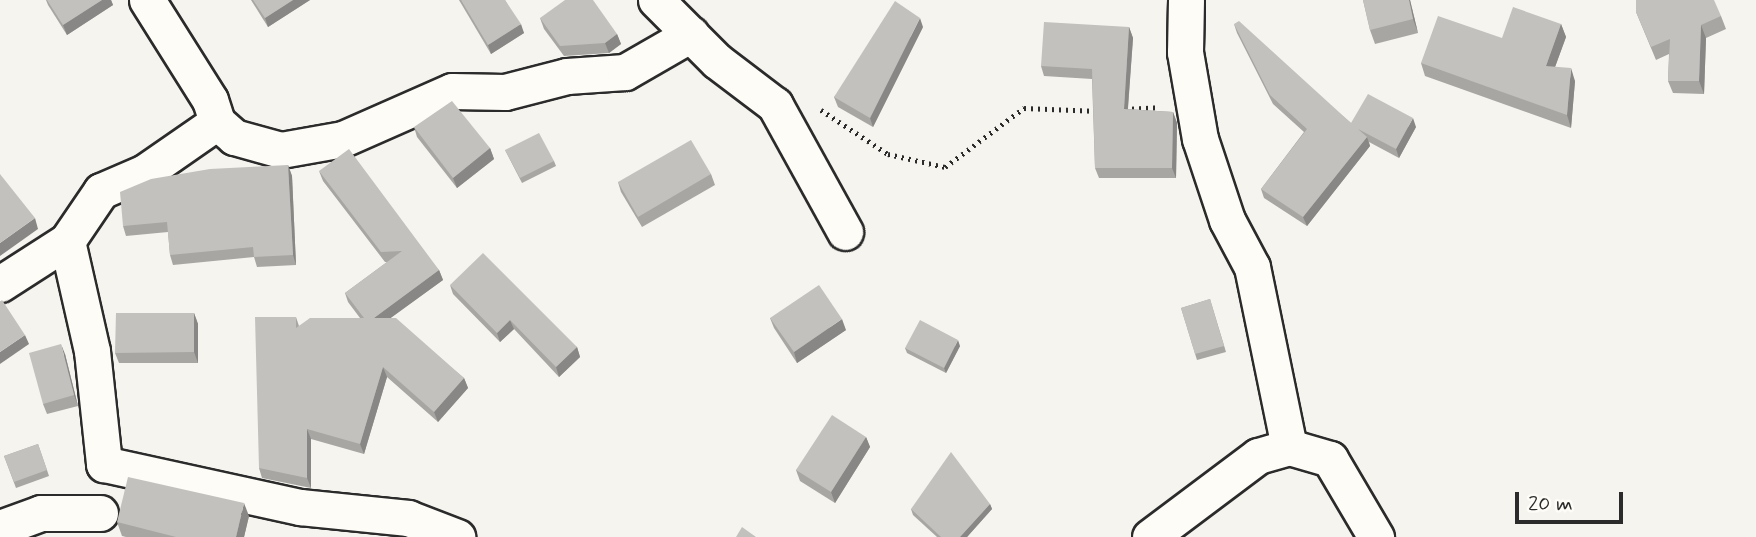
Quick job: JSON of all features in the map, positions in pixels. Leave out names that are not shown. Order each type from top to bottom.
[{"type":"street","points":[[147,0],[210,100],[217,122],[234,137],[281,150],[343,139],[452,91],[505,92],[568,76],[625,72],[691,34]]},
{"type":"street","points":[[656,0],[691,34],[775,105],[845,232]]},
{"type":"street","points":[[1186,0],[1185,52],[1200,139],[1227,220],[1252,267],[1289,447]]},
{"type":"street","points":[[0,284],[67,241],[101,191],[145,172],[217,122]]},
{"type":"street","points":[[0,528],[41,513],[101,525],[104,464],[92,351],[67,241]]},
{"type":"street","points":[[1150,537],[1258,456],[1289,447],[1330,459],[1376,537]]},
{"type":"street","points":[[104,464],[300,507],[408,518],[457,537]]},
{"type":"path","points":[[811,98],[826,116],[888,154],[945,167],[1024,108],[1108,110]]},
{"type":"path","points":[[1121,110],[1162,107],[1200,139]]},
{"type":"building","points":[[47,0],[102,0],[63,25]]},
{"type":"building","points":[[253,0],[293,0],[265,18]]},
{"type":"building","points":[[461,0],[505,0],[521,24],[488,45]]},
{"type":"building","points":[[565,0],[593,0],[617,34],[605,43],[560,46],[540,18]]},
{"type":"building","points":[[1363,0],[1409,0],[1413,19],[1370,30]]},
{"type":"building","points":[[1636,0],[1714,0],[1721,16],[1701,25],[1699,81],[1668,81],[1670,39],[1651,47],[1636,12]]},
{"type":"building","points":[[895,1],[920,18],[870,118],[834,97]]},
{"type":"building","points":[[1513,7],[1561,24],[1546,66],[1571,68],[1567,115],[1421,63],[1438,16],[1502,38]]},
{"type":"building","points":[[1239,21],[1351,123],[1368,94],[1413,118],[1396,149],[1358,129],[1367,137],[1303,217],[1261,189],[1307,129],[1270,95],[1234,24]]},
{"type":"building","points":[[1044,22],[1129,27],[1124,109],[1173,112],[1172,168],[1095,168],[1092,69],[1041,66]]},
{"type":"building","points":[[452,101],[490,148],[453,178],[414,127]]},
{"type":"building","points":[[539,133],[554,161],[520,178],[505,150]]},
{"type":"building","points":[[691,140],[711,174],[638,217],[618,182]]},
{"type":"building","points":[[349,149],[439,270],[374,318],[396,318],[464,378],[434,412],[383,367],[360,444],[307,429],[307,478],[259,468],[255,317],[296,317],[296,328],[310,318],[364,318],[345,293],[402,251],[381,252],[319,171]]},
{"type":"building","points":[[288,165],[293,255],[254,257],[253,247],[170,255],[167,222],[123,226],[120,192],[151,179],[210,169]]},
{"type":"building","points":[[0,174],[35,218],[0,243]]},
{"type":"building","points":[[483,253],[577,347],[556,367],[510,320],[497,333],[450,285]]},
{"type":"building","points":[[819,285],[842,319],[794,352],[770,318]]},
{"type":"building","points":[[1210,299],[1224,346],[1195,354],[1181,308]]},
{"type":"building","points":[[2,300],[25,335],[0,352],[0,302]]},
{"type":"building","points":[[116,313],[194,313],[194,352],[115,353]]},
{"type":"building","points":[[920,320],[958,340],[944,368],[905,348]]},
{"type":"building","points":[[61,344],[74,395],[43,404],[29,353]]},
{"type":"building","points":[[832,415],[866,437],[831,492],[796,470]]},
{"type":"building","points":[[38,444],[47,470],[14,482],[4,456]]},
{"type":"building","points":[[951,452],[990,504],[960,537],[941,537],[911,509]]},
{"type":"building","points":[[128,477],[244,503],[236,537],[176,537],[117,522]]},
{"type":"building","points":[[742,527],[756,537],[736,537]]}]
